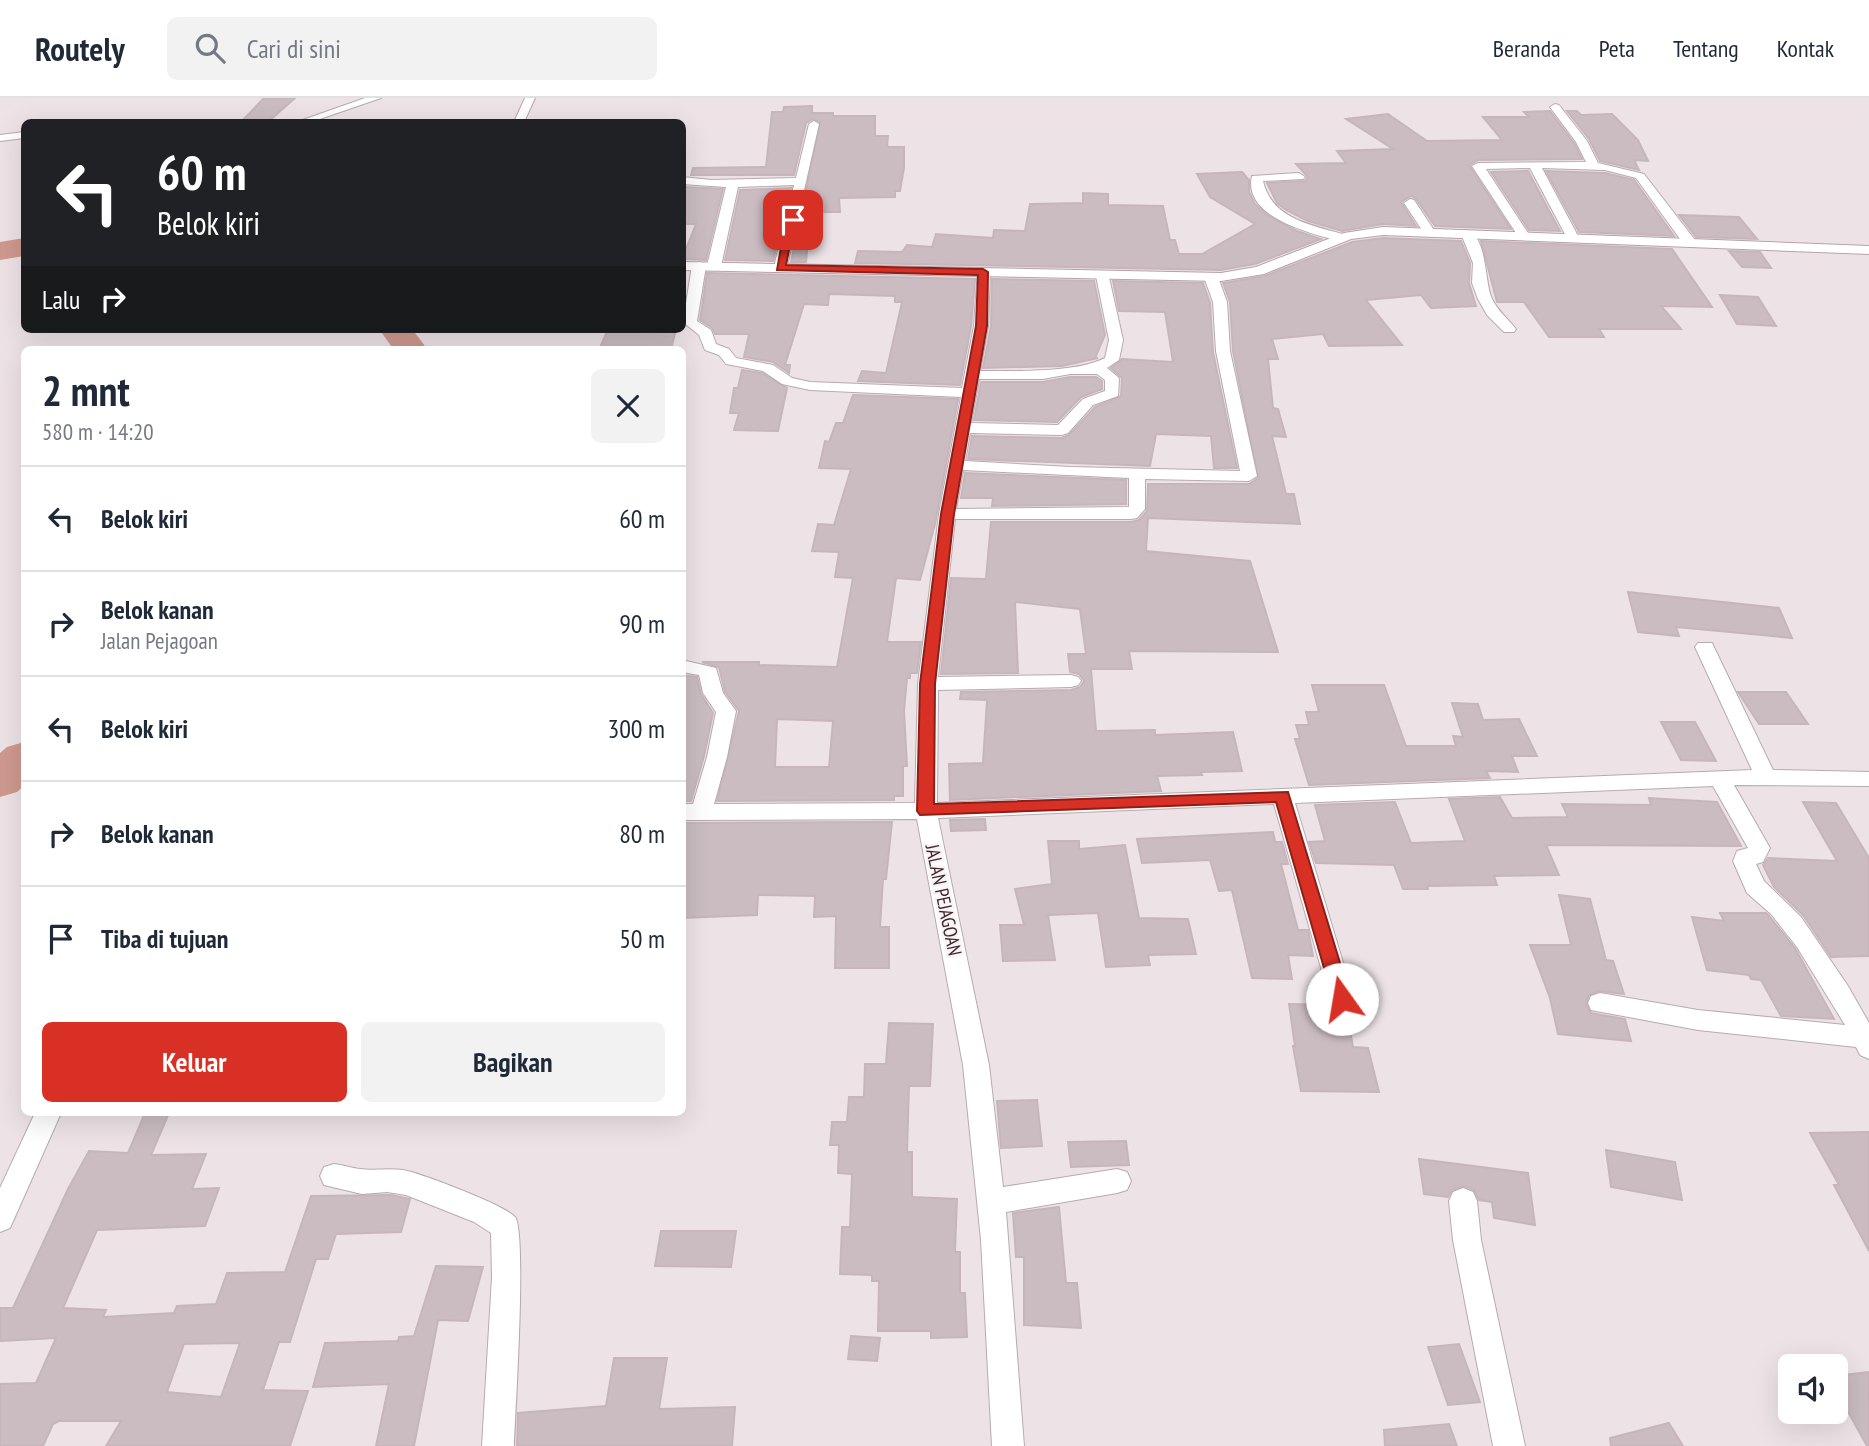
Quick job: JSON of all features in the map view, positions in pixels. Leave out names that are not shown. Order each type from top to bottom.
[{"type":"street","points":[[311,119],[376,98]]},
{"type":"street","points":[[520,119],[530,98]]},
{"type":"street","points":[[1555,107],[1581,141],[1595,167]]},
{"type":"street","points":[[781,267],[789,225],[795,216],[799,181],[814,124]]},
{"type":"street","points":[[0,138],[21,135]]},
{"type":"street","points":[[1524,236],[1478,166],[1595,167],[1629,171],[1640,176],[1690,243]]},
{"type":"street","points":[[1535,166],[1573,238]]},
{"type":"street","points":[[1299,177],[1256,178],[1265,205],[1282,218],[1342,238]]},
{"type":"street","points":[[686,181],[711,184],[799,181]]},
{"type":"street","points":[[733,183],[690,322],[706,333],[710,347],[724,352],[731,361],[768,368],[787,381],[810,386],[971,384],[1043,376],[1070,370],[1098,370],[1112,378],[1112,393],[1088,402],[1062,430],[963,428]]},
{"type":"street","points":[[1410,203],[1430,233]]},
{"type":"street","points":[[686,266],[1211,277],[1259,271],[1342,238],[1383,231],[1869,250]]},
{"type":"street","points":[[1467,234],[1480,263],[1479,283],[1485,299],[1492,312],[1509,329]]},
{"type":"street","name":"JALAN PEJAGOAN","points":[[983,272],[981,326],[947,514],[928,684],[926,811],[976,1065],[990,1202],[1008,1446]]},
{"type":"street","points":[[1098,370],[1099,365],[1112,360],[1116,340],[1103,275]]},
{"type":"street","points":[[956,465],[1249,476],[1223,351],[1220,302],[1211,277]]},
{"type":"street","points":[[947,514],[1131,514],[1137,509],[1138,473]]},
{"type":"street","points":[[1705,647],[1766,777]]},
{"type":"street","points":[[686,667],[704,669],[709,673],[713,697],[726,711],[717,757],[692,812],[926,811],[1719,778],[1869,779]]},
{"type":"street","points":[[928,684],[1072,681]]},
{"type":"street","points":[[1719,778],[1759,848],[1755,856],[1745,857],[1745,867],[1762,895],[1778,907],[1820,963],[1848,1004],[1866,1042]]},
{"type":"street","points":[[1282,796],[1342,999]]},
{"type":"street","points":[[1600,1003],[1647,1013],[1866,1042]]},
{"type":"street","points":[[0,1219],[47,1116]]},
{"type":"street","points":[[334,1176],[362,1182],[387,1180],[407,1183],[484,1213],[505,1226],[506,1277],[498,1446]]},
{"type":"street","points":[[990,1202],[1117,1181]]},
{"type":"street","points":[[1463,1202],[1467,1240],[1509,1446]]},
{"type":"building","points":[[264,98],[295,98],[271,119],[244,119]]},
{"type":"building","points":[[812,106],[812,113],[875,116],[875,136],[888,136],[889,147],[904,147],[904,168],[900,191],[895,191],[895,197],[839,198],[840,212],[821,212],[820,222],[810,222],[806,262],[791,262],[820,122],[813,119],[806,123],[794,175],[691,175],[693,168],[766,167],[772,112],[783,112],[784,107]]},
{"type":"building","points":[[1550,111],[1574,143],[1582,159],[1478,160],[1469,165],[1511,229],[1435,226],[1411,196],[1401,202],[1416,226],[1383,224],[1342,231],[1308,221],[1286,210],[1277,203],[1267,183],[1305,181],[1308,177],[1296,164],[1346,163],[1337,151],[1393,149],[1346,119],[1388,114],[1427,141],[1502,140],[1483,117],[1529,117],[1524,112]]},
{"type":"building","points":[[1567,111],[1577,111],[1581,115],[1612,114],[1638,140],[1648,161],[1634,160],[1639,170],[1600,161],[1589,139]]},
{"type":"building","points":[[1528,171],[1560,231],[1529,230],[1491,172]]},
{"type":"building","points":[[1546,171],[1605,173],[1634,180],[1674,236],[1579,232]]},
{"type":"building","points":[[1242,172],[1249,180],[1249,192],[1255,204],[1267,215],[1297,231],[1321,239],[1255,264],[1221,270],[855,263],[858,251],[902,252],[907,245],[932,247],[936,234],[993,238],[994,230],[1025,231],[1030,204],[1083,203],[1083,193],[1108,194],[1108,205],[1163,206],[1170,240],[1175,240],[1179,254],[1202,254],[1255,224],[1210,197],[1197,174]]},
{"type":"building","points":[[686,187],[723,189],[706,260],[686,259],[686,249],[696,224],[686,224]]},
{"type":"building","points":[[791,188],[773,261],[725,260],[740,190]]},
{"type":"building","points":[[1679,215],[1739,217],[1757,239],[1696,237]]},
{"type":"building","points":[[1383,238],[1461,241],[1470,263],[1469,283],[1476,306],[1431,308],[1421,295],[1366,300],[1402,345],[1329,346],[1323,334],[1272,339],[1278,359],[1268,359],[1273,408],[1278,409],[1286,437],[1272,436],[1286,494],[1294,494],[1300,524],[1148,518],[1146,551],[1250,561],[1278,652],[1129,651],[1132,669],[1091,669],[1096,731],[1155,730],[1155,735],[1233,732],[1242,771],[1157,776],[1161,791],[950,800],[949,764],[983,763],[987,700],[960,699],[961,692],[1071,690],[1080,687],[1084,681],[1079,674],[1070,672],[1068,654],[1086,654],[1080,609],[1015,602],[1018,673],[941,674],[951,578],[986,579],[991,522],[1131,522],[1139,520],[1147,511],[1148,484],[1249,484],[1258,478],[1233,351],[1230,302],[1223,283],[1265,276],[1352,242]]},
{"type":"building","points":[[1481,241],[1672,249],[1712,307],[1661,306],[1681,329],[1599,329],[1604,337],[1549,337],[1524,302],[1497,302]]},
{"type":"building","points":[[1729,251],[1760,252],[1771,268],[1742,267]]},
{"type":"building","points":[[707,273],[975,279],[971,326],[960,385],[858,381],[862,371],[886,373],[902,302],[895,302],[895,296],[829,294],[828,305],[804,304],[785,365],[790,365],[789,373],[773,362],[744,357],[749,334],[715,334],[712,328],[700,320]]},
{"type":"building","points":[[992,279],[1094,281],[1105,335],[1095,358],[1098,358],[1062,366],[983,368],[991,326]]},
{"type":"building","points":[[1113,281],[1203,283],[1210,303],[1213,352],[1237,468],[1214,468],[1211,436],[1156,434],[1150,466],[968,459],[972,436],[1062,438],[1069,435],[1095,407],[1121,396],[1122,378],[1111,368],[1122,359],[1173,362],[1165,312],[1119,311]]},
{"type":"building","points":[[1720,295],[1758,297],[1776,326],[1737,324]]},
{"type":"building","points":[[606,333],[675,333],[672,346],[601,346]]},
{"type":"building","points":[[742,370],[762,373],[787,388],[778,431],[734,430],[739,413],[730,413],[734,388],[738,388]]},
{"type":"building","points":[[1070,377],[1096,377],[1102,381],[1102,389],[1081,397],[1057,422],[974,420],[981,382],[1043,382]]},
{"type":"building","points":[[853,395],[958,399],[935,524],[920,580],[896,578],[887,642],[921,642],[917,673],[910,673],[910,678],[907,678],[904,711],[907,766],[903,766],[903,796],[894,796],[894,800],[717,801],[739,711],[725,692],[719,667],[702,662],[759,662],[759,665],[837,667],[853,578],[835,577],[839,552],[812,551],[818,524],[834,525],[851,469],[819,468],[825,441],[829,442],[836,423],[843,423]],"holes":[[[777,719],[833,721],[829,767],[775,767]]]},
{"type":"building","points":[[965,473],[1126,480],[1126,504],[992,506],[993,498],[961,498]]},
{"type":"building","points":[[1628,592],[1779,608],[1792,638],[1676,627],[1679,636],[1638,632]]},
{"type":"building","points":[[686,676],[697,677],[701,694],[713,713],[691,801],[686,801]]},
{"type":"building","points":[[1312,685],[1384,685],[1406,746],[1456,746],[1453,736],[1463,737],[1452,703],[1478,704],[1483,720],[1519,719],[1537,756],[1512,756],[1518,772],[1486,771],[1490,778],[1309,785],[1295,739],[1300,739],[1296,725],[1309,725],[1306,712],[1319,712]]},
{"type":"building","points":[[1738,692],[1786,692],[1808,724],[1759,724]]},
{"type":"building","points":[[1661,722],[1695,722],[1716,761],[1681,760]]},
{"type":"building","points":[[1500,797],[1512,818],[1568,817],[1562,804],[1651,805],[1649,798],[1717,802],[1741,846],[1546,845],[1559,875],[1494,876],[1497,885],[1403,889],[1394,865],[1316,863],[1309,842],[1325,841],[1315,805],[1395,802],[1411,843],[1465,841],[1449,799]]},
{"type":"building","points":[[1803,802],[1836,803],[1869,858],[1869,956],[1831,957],[1803,915],[1774,887],[1763,865],[1768,858],[1837,861]]},
{"type":"building","points":[[985,819],[986,830],[951,831],[950,820]]},
{"type":"building","points":[[892,822],[886,879],[883,879],[880,927],[889,927],[889,968],[835,968],[836,916],[814,917],[815,896],[758,895],[757,915],[686,918],[686,823]]},
{"type":"building","points":[[1273,832],[1275,842],[1282,842],[1288,864],[1281,864],[1298,930],[1308,930],[1313,956],[1288,955],[1292,979],[1252,978],[1232,890],[1219,891],[1210,860],[1142,863],[1137,839]]},
{"type":"building","points":[[1048,841],[1079,841],[1079,849],[1125,845],[1139,918],[1188,919],[1196,954],[1148,955],[1150,965],[1106,967],[1098,913],[1048,915],[1055,960],[1003,961],[1000,925],[1024,925],[1015,889],[1052,884]]},
{"type":"building","points":[[1559,895],[1590,899],[1606,960],[1613,961],[1624,994],[1599,991],[1589,995],[1586,1004],[1591,1013],[1625,1019],[1631,1041],[1558,1034],[1550,998],[1530,945],[1571,945]]},
{"type":"building","points":[[1720,913],[1766,913],[1795,948],[1834,1019],[1781,1016],[1761,980],[1751,979],[1749,975],[1707,970],[1692,917],[1724,921]]},
{"type":"building","points":[[1289,1004],[1330,1005],[1341,1011],[1346,1010],[1353,1047],[1368,1048],[1379,1092],[1301,1091]]},
{"type":"building","points":[[889,1023],[933,1024],[930,1086],[909,1086],[907,1152],[912,1152],[912,1197],[957,1199],[955,1252],[960,1252],[960,1293],[965,1293],[967,1337],[931,1338],[931,1331],[878,1331],[879,1281],[872,1281],[872,1275],[840,1274],[842,1227],[850,1227],[852,1174],[838,1173],[839,1145],[830,1145],[832,1122],[847,1122],[849,1097],[864,1097],[865,1064],[886,1064]]},
{"type":"building","points":[[1037,1100],[1042,1146],[1001,1148],[997,1101]]},
{"type":"building","points":[[144,1116],[168,1116],[151,1155],[206,1154],[192,1189],[219,1188],[205,1226],[97,1230],[63,1308],[106,1310],[103,1317],[174,1313],[177,1306],[216,1304],[227,1273],[285,1272],[311,1196],[391,1195],[410,1199],[401,1232],[336,1234],[328,1259],[316,1259],[290,1342],[279,1342],[263,1390],[308,1391],[290,1446],[106,1446],[121,1421],[59,1421],[53,1424],[43,1446],[0,1446],[0,1384],[36,1383],[56,1338],[0,1341],[0,1308],[13,1308],[68,1189],[89,1151],[128,1153]],"holes":[[[240,1343],[221,1397],[167,1392],[184,1344]]]},
{"type":"building","points":[[1869,1132],[1869,1251],[1834,1185],[1839,1185],[1810,1133]]},
{"type":"building","points":[[1126,1141],[1129,1165],[1071,1167],[1068,1142]]},
{"type":"building","points":[[1606,1150],[1675,1162],[1682,1200],[1611,1187]]},
{"type":"building","points":[[1419,1159],[1528,1173],[1535,1225],[1494,1218],[1492,1202],[1479,1200],[1474,1190],[1464,1186],[1452,1190],[1448,1197],[1424,1194]]},
{"type":"building","points":[[1059,1207],[1066,1283],[1077,1283],[1081,1328],[1024,1325],[1024,1257],[1016,1257],[1013,1213]]},
{"type":"building","points":[[661,1231],[736,1231],[731,1267],[655,1266]]},
{"type":"building","points":[[436,1266],[483,1267],[468,1321],[438,1320],[414,1446],[376,1446],[389,1384],[313,1387],[325,1343],[398,1341],[399,1337],[414,1336]]},
{"type":"building","points":[[851,1336],[880,1338],[877,1361],[848,1359]]},
{"type":"building","points":[[1459,1344],[1480,1402],[1448,1405],[1428,1347]]},
{"type":"building","points":[[614,1358],[667,1358],[659,1409],[735,1407],[732,1446],[517,1446],[518,1413],[606,1406]]},
{"type":"building","points":[[1869,1372],[1869,1446],[1848,1412],[1848,1375]]},
{"type":"building","points":[[1669,1423],[1683,1446],[1611,1446],[1610,1438]]},
{"type":"building","points":[[1449,1424],[1457,1446],[1385,1446],[1384,1430]]},
{"type":"waterway","points":[[0,251],[21,248]]},
{"type":"waterway","points":[[398,333],[408,346]]},
{"type":"waterway","points":[[0,780],[21,762]]},
{"type":"route","points":[[793,220],[789,225],[781,267],[983,272],[981,326],[947,514],[928,684],[926,811],[1282,796],[1342,999]]}]
